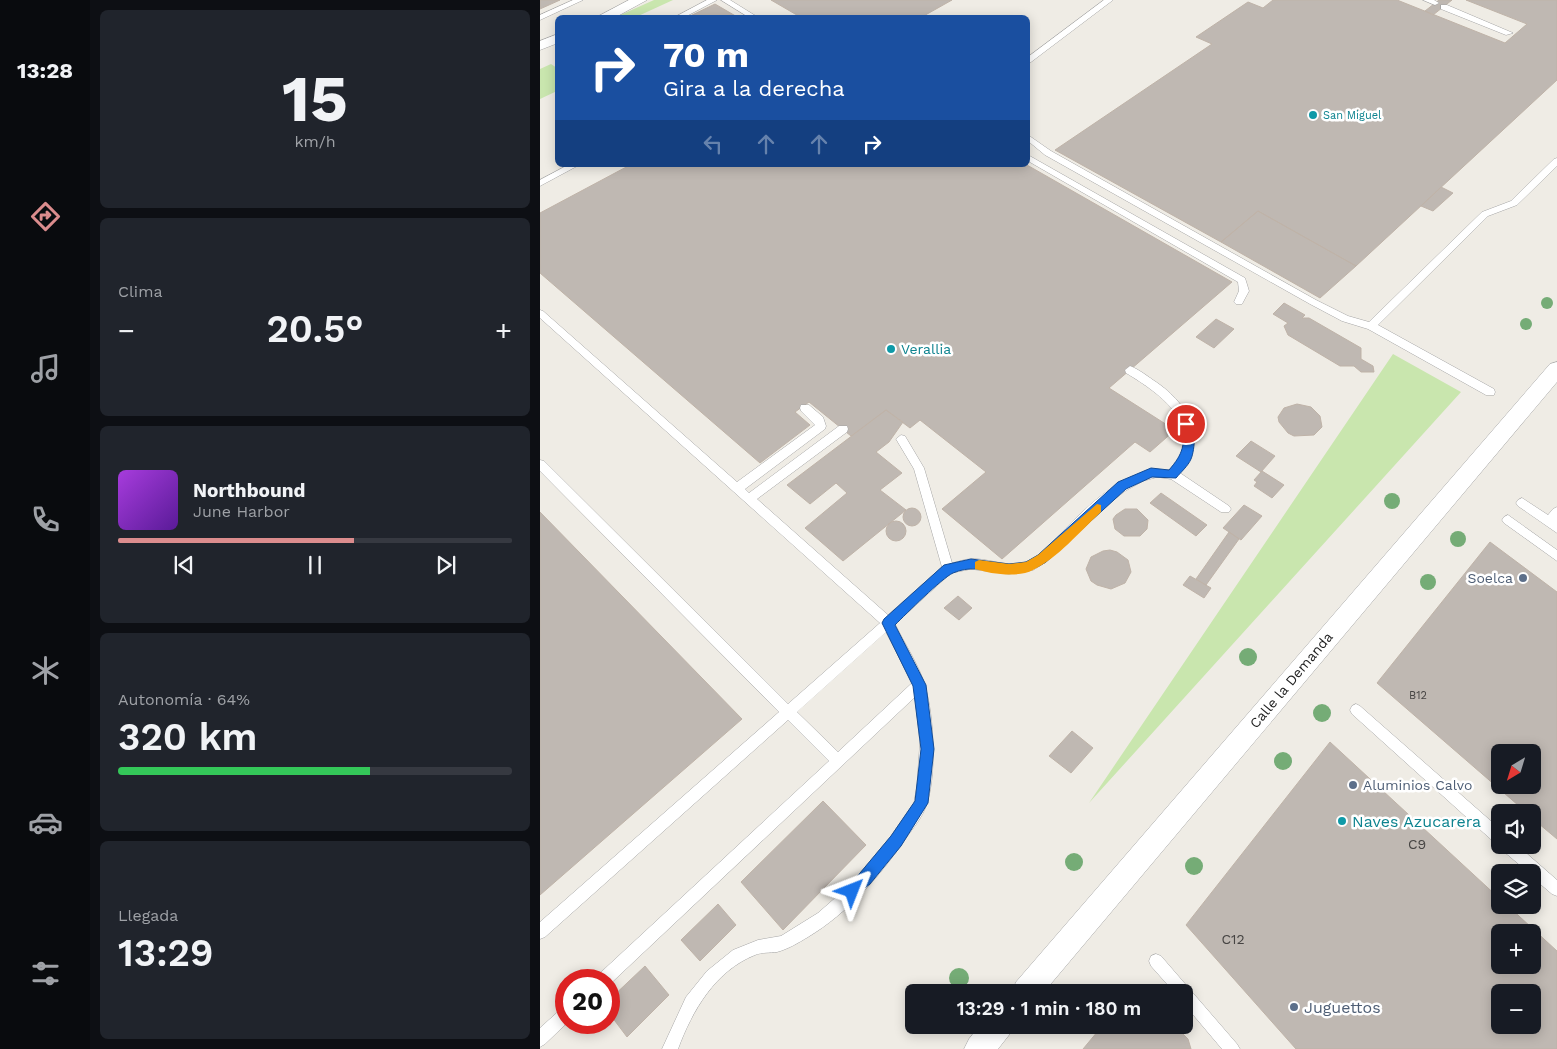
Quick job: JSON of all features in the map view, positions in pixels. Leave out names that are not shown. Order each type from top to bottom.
[{"type":"street","points":[[608,15],[640,0]]},
{"type":"street","points":[[540,46],[555,39]]},
{"type":"street","name":"Calle la Demanda","points":[[1033,984],[1557,368]]},
{"type":"street","points":[[979,1049],[992,1034]]},
{"type":"lane","points":[[540,22],[579,0]]},
{"type":"lane","points":[[682,15],[713,0]]},
{"type":"lane","points":[[725,0],[751,15]]},
{"type":"lane","points":[[1030,59],[1109,0]]},
{"type":"lane","points":[[1427,0],[1435,3]]},
{"type":"lane","points":[[1444,7],[1509,33]]},
{"type":"lane","points":[[1030,140],[1048,153],[1313,302],[1345,319],[1372,326],[1490,392]]},
{"type":"lane","points":[[1030,159],[1242,280],[1245,285],[1244,294],[1239,302]]},
{"type":"lane","points":[[1372,326],[1485,214],[1514,203],[1557,161]]},
{"type":"lane","points":[[540,183],[571,167]]},
{"type":"lane","points":[[540,313],[888,623],[919,685],[928,749],[921,803],[896,841],[865,879],[813,927],[784,943],[755,947],[723,964],[703,986],[677,1030],[670,1049]]},
{"type":"lane","points":[[1130,370],[1166,393],[1183,412],[1189,435],[1186,458],[1172,475]]},
{"type":"lane","points":[[736,489],[821,426],[819,420],[804,408]]},
{"type":"lane","points":[[748,500],[843,429]]},
{"type":"lane","points":[[901,439],[919,468],[948,569]]},
{"type":"lane","points":[[540,464],[837,760]]},
{"type":"lane","points":[[540,932],[948,569],[971,564],[1009,569],[1028,567],[1042,559],[1122,486],[1151,473],[1172,475],[1225,509]]},
{"type":"lane","points":[[1522,503],[1553,525],[1557,512]]},
{"type":"lane","points":[[1508,520],[1557,556]]},
{"type":"lane","points":[[615,969],[919,685]]},
{"type":"lane","points":[[1356,710],[1491,830]]},
{"type":"lane","points":[[1517,854],[1557,889]]},
{"type":"lane","points":[[1156,961],[1176,984]]},
{"type":"lane","points":[[1193,1004],[1232,1049]]},
{"type":"lane","points":[[540,1038],[555,1024]]},
{"type":"green space","points":[[654,0],[673,0],[640,15],[620,15]]},
{"type":"green space","points":[[551,64],[555,67],[555,92],[540,99],[540,69]]},
{"type":"green space","points":[[1393,354],[1461,392],[1089,803]]},
{"type":"building","points":[[540,0],[560,0],[540,9]]},
{"type":"building","points":[[771,0],[952,0],[925,15],[797,15]]},
{"type":"building","name":"San Miguel","points":[[1273,0],[1397,0],[1505,43],[1527,24],[1466,0],[1557,0],[1557,80],[1356,266],[1258,211],[1221,242],[1055,150],[1212,44],[1196,37],[1248,2],[1263,8]]},
{"type":"building","points":[[1439,0],[1452,0],[1433,15],[1425,11]]},
{"type":"building","points":[[715,4],[734,15],[692,15]]},
{"type":"building","name":"Verallia","points":[[626,167],[1030,167],[1232,282],[1109,388],[1175,430],[1150,452],[1135,442],[1002,559],[942,509],[986,472],[920,420],[910,428],[886,410],[851,436],[809,402],[795,412],[810,425],[760,463],[540,273],[540,213]]},
{"type":"building","points":[[1441,187],[1453,193],[1433,211],[1421,206]]},
{"type":"building","points":[[1258,211],[1356,266],[1320,298],[1221,242]]},
{"type":"building","points":[[1284,303],[1305,315],[1302,318],[1309,318],[1361,348],[1361,359],[1373,366],[1374,372],[1361,372],[1354,366],[1340,366],[1288,335],[1284,326],[1288,323],[1273,314]]},
{"type":"building","points":[[1216,319],[1234,329],[1214,348],[1196,337]]},
{"type":"building","points":[[1297,404],[1311,407],[1320,416],[1322,427],[1314,435],[1294,436],[1288,433],[1279,422],[1278,417],[1284,408]]},
{"type":"building","points":[[886,410],[903,422],[889,442],[876,452],[902,473],[880,490],[906,510],[843,561],[805,528],[847,493],[836,483],[810,504],[787,485]]},
{"type":"building","points":[[1251,441],[1275,456],[1261,472],[1236,456]]},
{"type":"building","points":[[1262,471],[1284,485],[1272,498],[1254,486],[1257,482],[1254,480]]},
{"type":"building","points":[[1161,493],[1207,525],[1196,536],[1150,503]]},
{"type":"building","points":[[1244,505],[1262,516],[1241,540],[1223,528]]},
{"type":"building","points":[[912,508],[918,511],[921,517],[918,523],[912,526],[906,523],[903,517],[906,511]]},
{"type":"building","points":[[1125,509],[1137,509],[1148,520],[1147,529],[1140,536],[1124,536],[1115,529],[1113,519]]},
{"type":"building","points":[[540,512],[742,719],[540,895]]},
{"type":"building","points":[[896,521],[903,524],[906,531],[903,538],[896,541],[889,538],[886,531],[889,524]]},
{"type":"building","points":[[1229,532],[1239,539],[1206,585],[1196,579]]},
{"type":"building","name":"Naves Azucarera","points":[[1490,542],[1557,592],[1557,839],[1541,826],[1541,804],[1517,804],[1505,794],[1541,794],[1541,744],[1491,744],[1491,782],[1377,683]]},
{"type":"building","points":[[1110,550],[1117,552],[1128,560],[1131,572],[1125,583],[1111,589],[1091,581],[1086,569],[1091,557]]},
{"type":"building","points":[[1190,576],[1211,588],[1204,598],[1183,585]]},
{"type":"building","points":[[958,596],[972,608],[959,620],[944,608]]},
{"type":"building","points":[[1072,731],[1093,748],[1071,773],[1049,756]]},
{"type":"building","name":"Naves Azucarera","points":[[1330,742],[1491,891],[1491,914],[1517,914],[1528,924],[1491,924],[1491,974],[1541,974],[1541,936],[1557,951],[1557,1049],[1296,1049],[1186,925]]},
{"type":"building","points":[[823,801],[866,845],[783,930],[741,882]]},
{"type":"building","points":[[718,904],[736,925],[700,961],[681,940]]},
{"type":"building","points":[[645,966],[669,995],[627,1037],[620,1028],[620,990]]},
{"type":"building","points":[[1096,1034],[1183,1034],[1188,1039],[1191,1049],[1083,1049]]},
{"type":"slow traffic","points":[[979,565],[1009,569],[1028,567],[1042,559],[1097,509]]},
{"type":"place","name":"San Miguel","points":[[1313,115]]},
{"type":"place","name":"Verallia","points":[[891,349]]},
{"type":"place","name":"Soelca","points":[[1523,578]]},
{"type":"place","name":"Aluminios Calvo","points":[[1353,785]]},
{"type":"place","name":"Naves Azucarera","points":[[1342,821]]},
{"type":"place","name":"Juguettos","points":[[1294,1007]]},
{"type":"route","points":[[852,891],[865,879],[896,841],[921,803],[928,749],[919,685],[888,623],[948,569],[971,564],[1009,569],[1028,567],[1042,559],[1122,486],[1151,473],[1172,475],[1186,458],[1189,435],[1186,424]]}]
